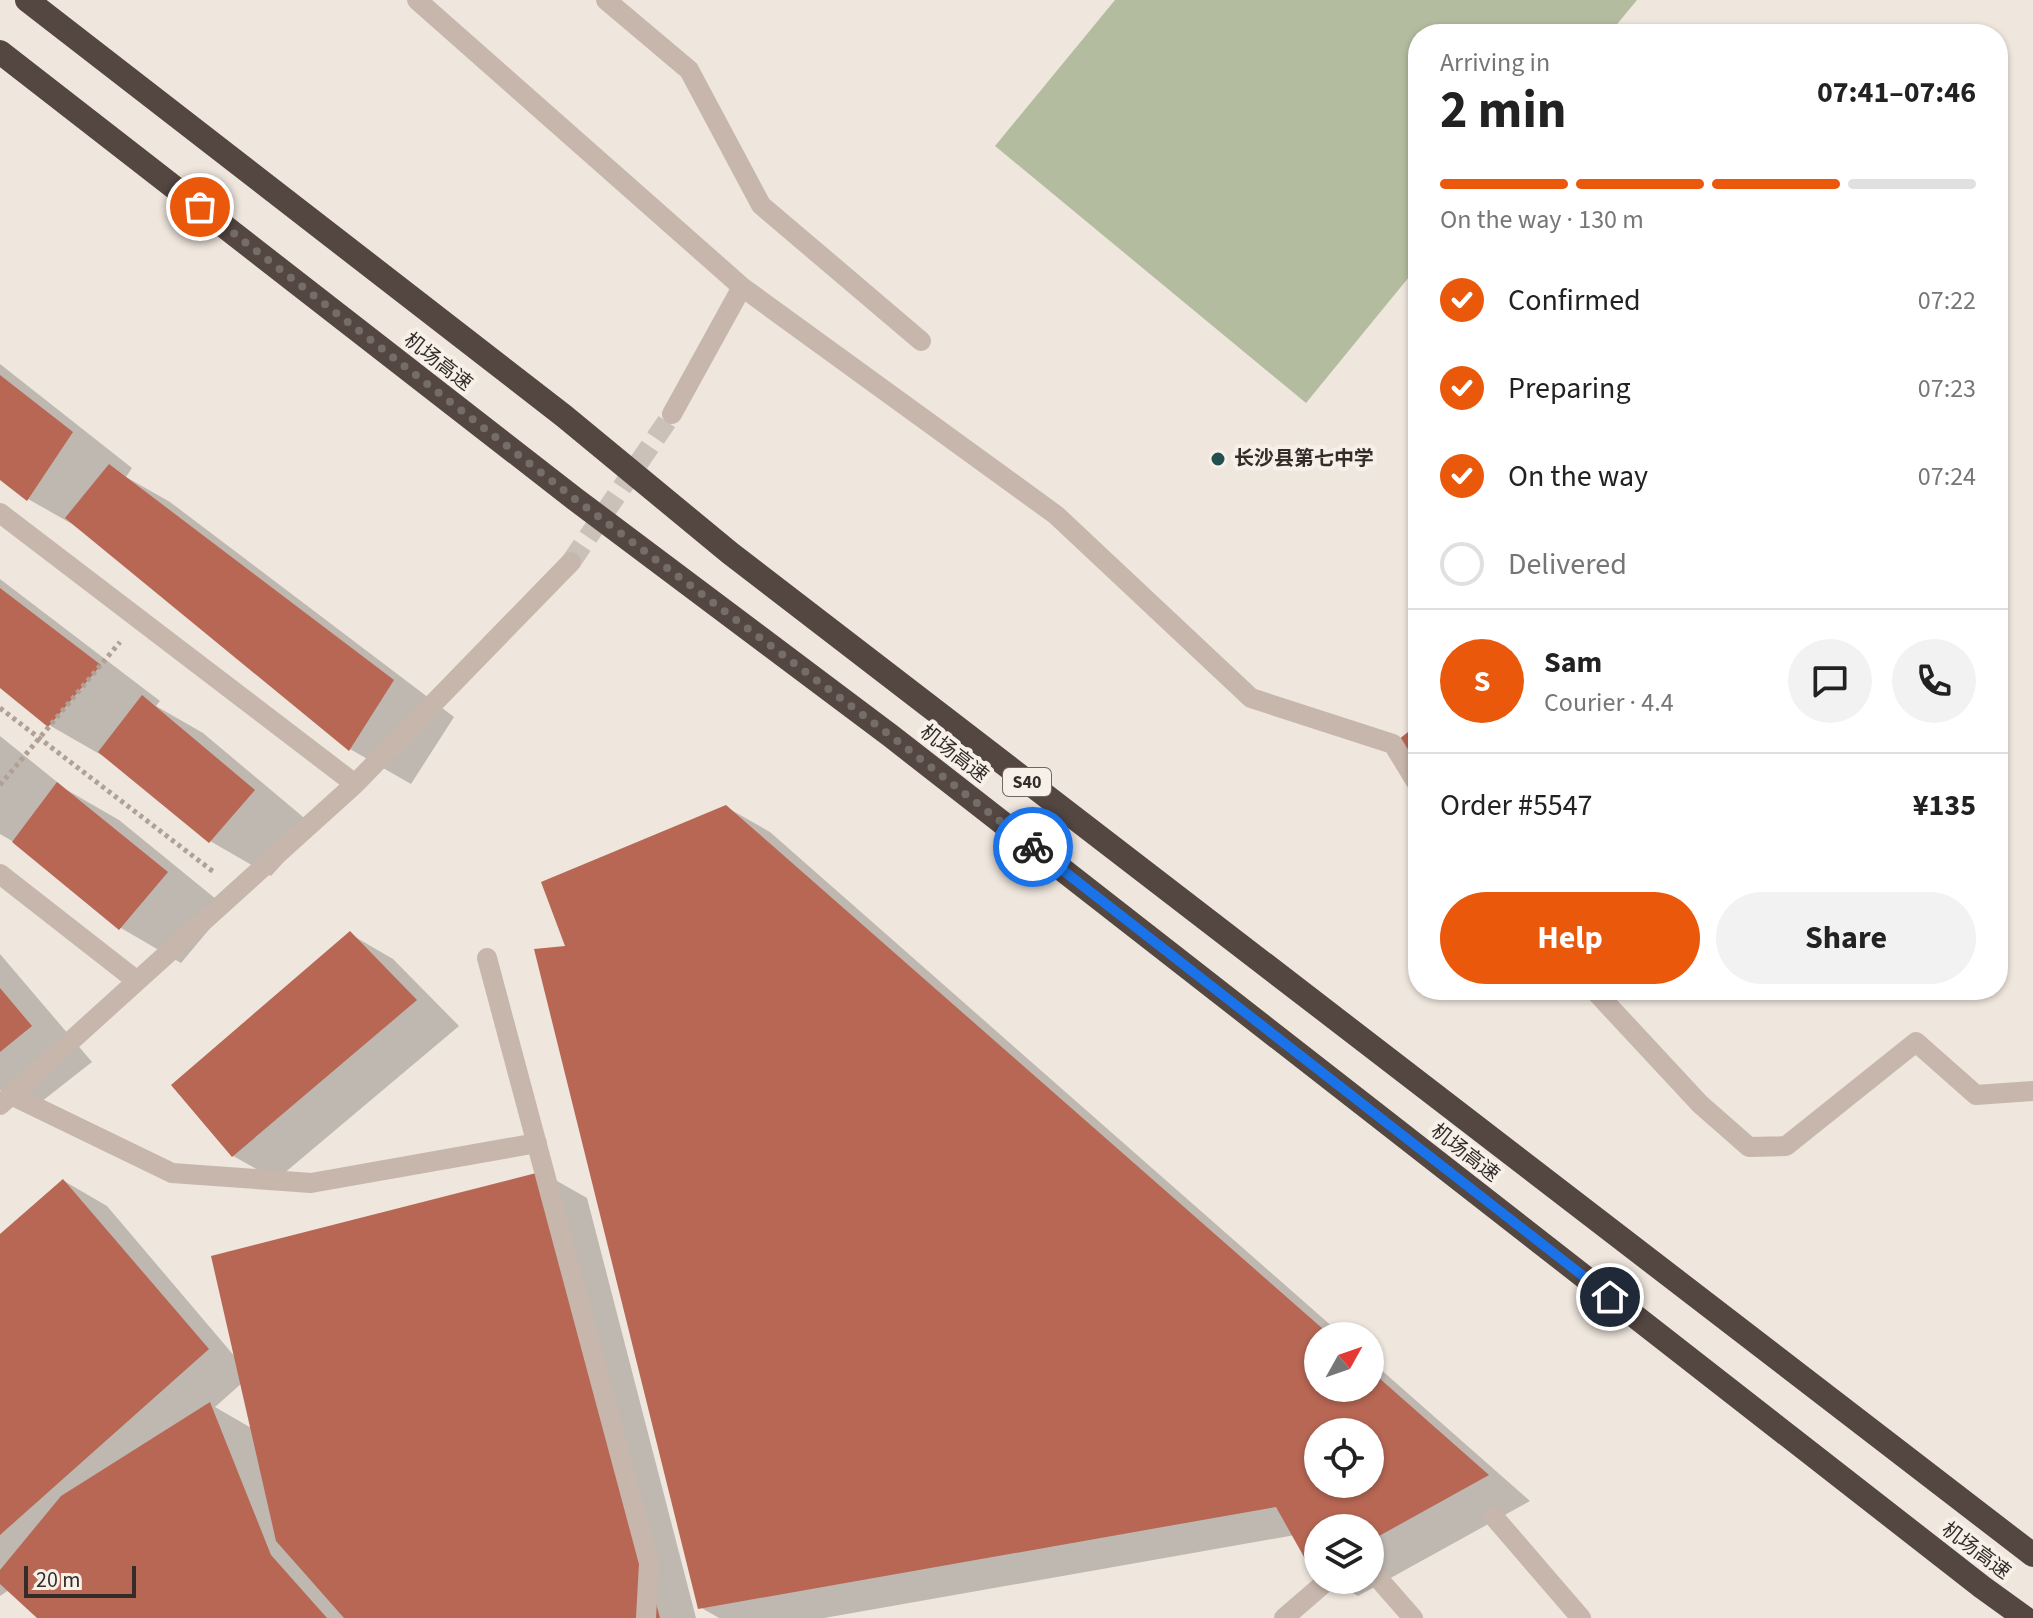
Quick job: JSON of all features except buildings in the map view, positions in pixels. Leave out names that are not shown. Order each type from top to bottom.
[{"type":"highway","name":"机场高速","points":[[27,0],[564,416],[730,553],[2033,1555]]},
{"type":"highway","name":"机场高速","points":[[0,52],[575,499],[891,736],[2025,1618]]},
{"type":"street","points":[[417,0],[742,287],[1056,515],[1251,698],[1393,744],[1408,769]]},
{"type":"street","points":[[606,0],[689,70],[761,205],[921,341]]},
{"type":"street","points":[[672,414],[742,287]]},
{"type":"street","points":[[0,513],[355,784]]},
{"type":"street","points":[[537,1143],[311,1183],[172,1173],[5,1100],[355,784],[571,562]]},
{"type":"street","points":[[0,874],[137,981]]},
{"type":"street","points":[[487,958],[649,1563],[646,1618]]},
{"type":"street","points":[[1603,1000],[1700,1104],[1749,1147],[1786,1146],[1916,1042],[1976,1095],[2033,1091]]},
{"type":"street","points":[[1494,1517],[1581,1618]]},
{"type":"street","points":[[1384,1585],[1413,1618]]},
{"type":"street","points":[[1284,1618],[1312,1594]]},
{"type":"path","points":[[0,785],[139,619]]},
{"type":"path","points":[[0,708],[237,891]]},
{"type":"green space","points":[[1115,0],[1637,0],[1617,24],[1408,24],[1408,278],[1306,403],[995,146]]},
{"type":"tunnel","points":[[571,562],[672,414]]},
{"type":"way so far","points":[[200,207],[575,499],[891,736],[1033,847]]},
{"type":"place","name":"长沙县第七中学","points":[[1218,459]]},
{"type":"route","points":[[1033,847],[1610,1297]]}]
